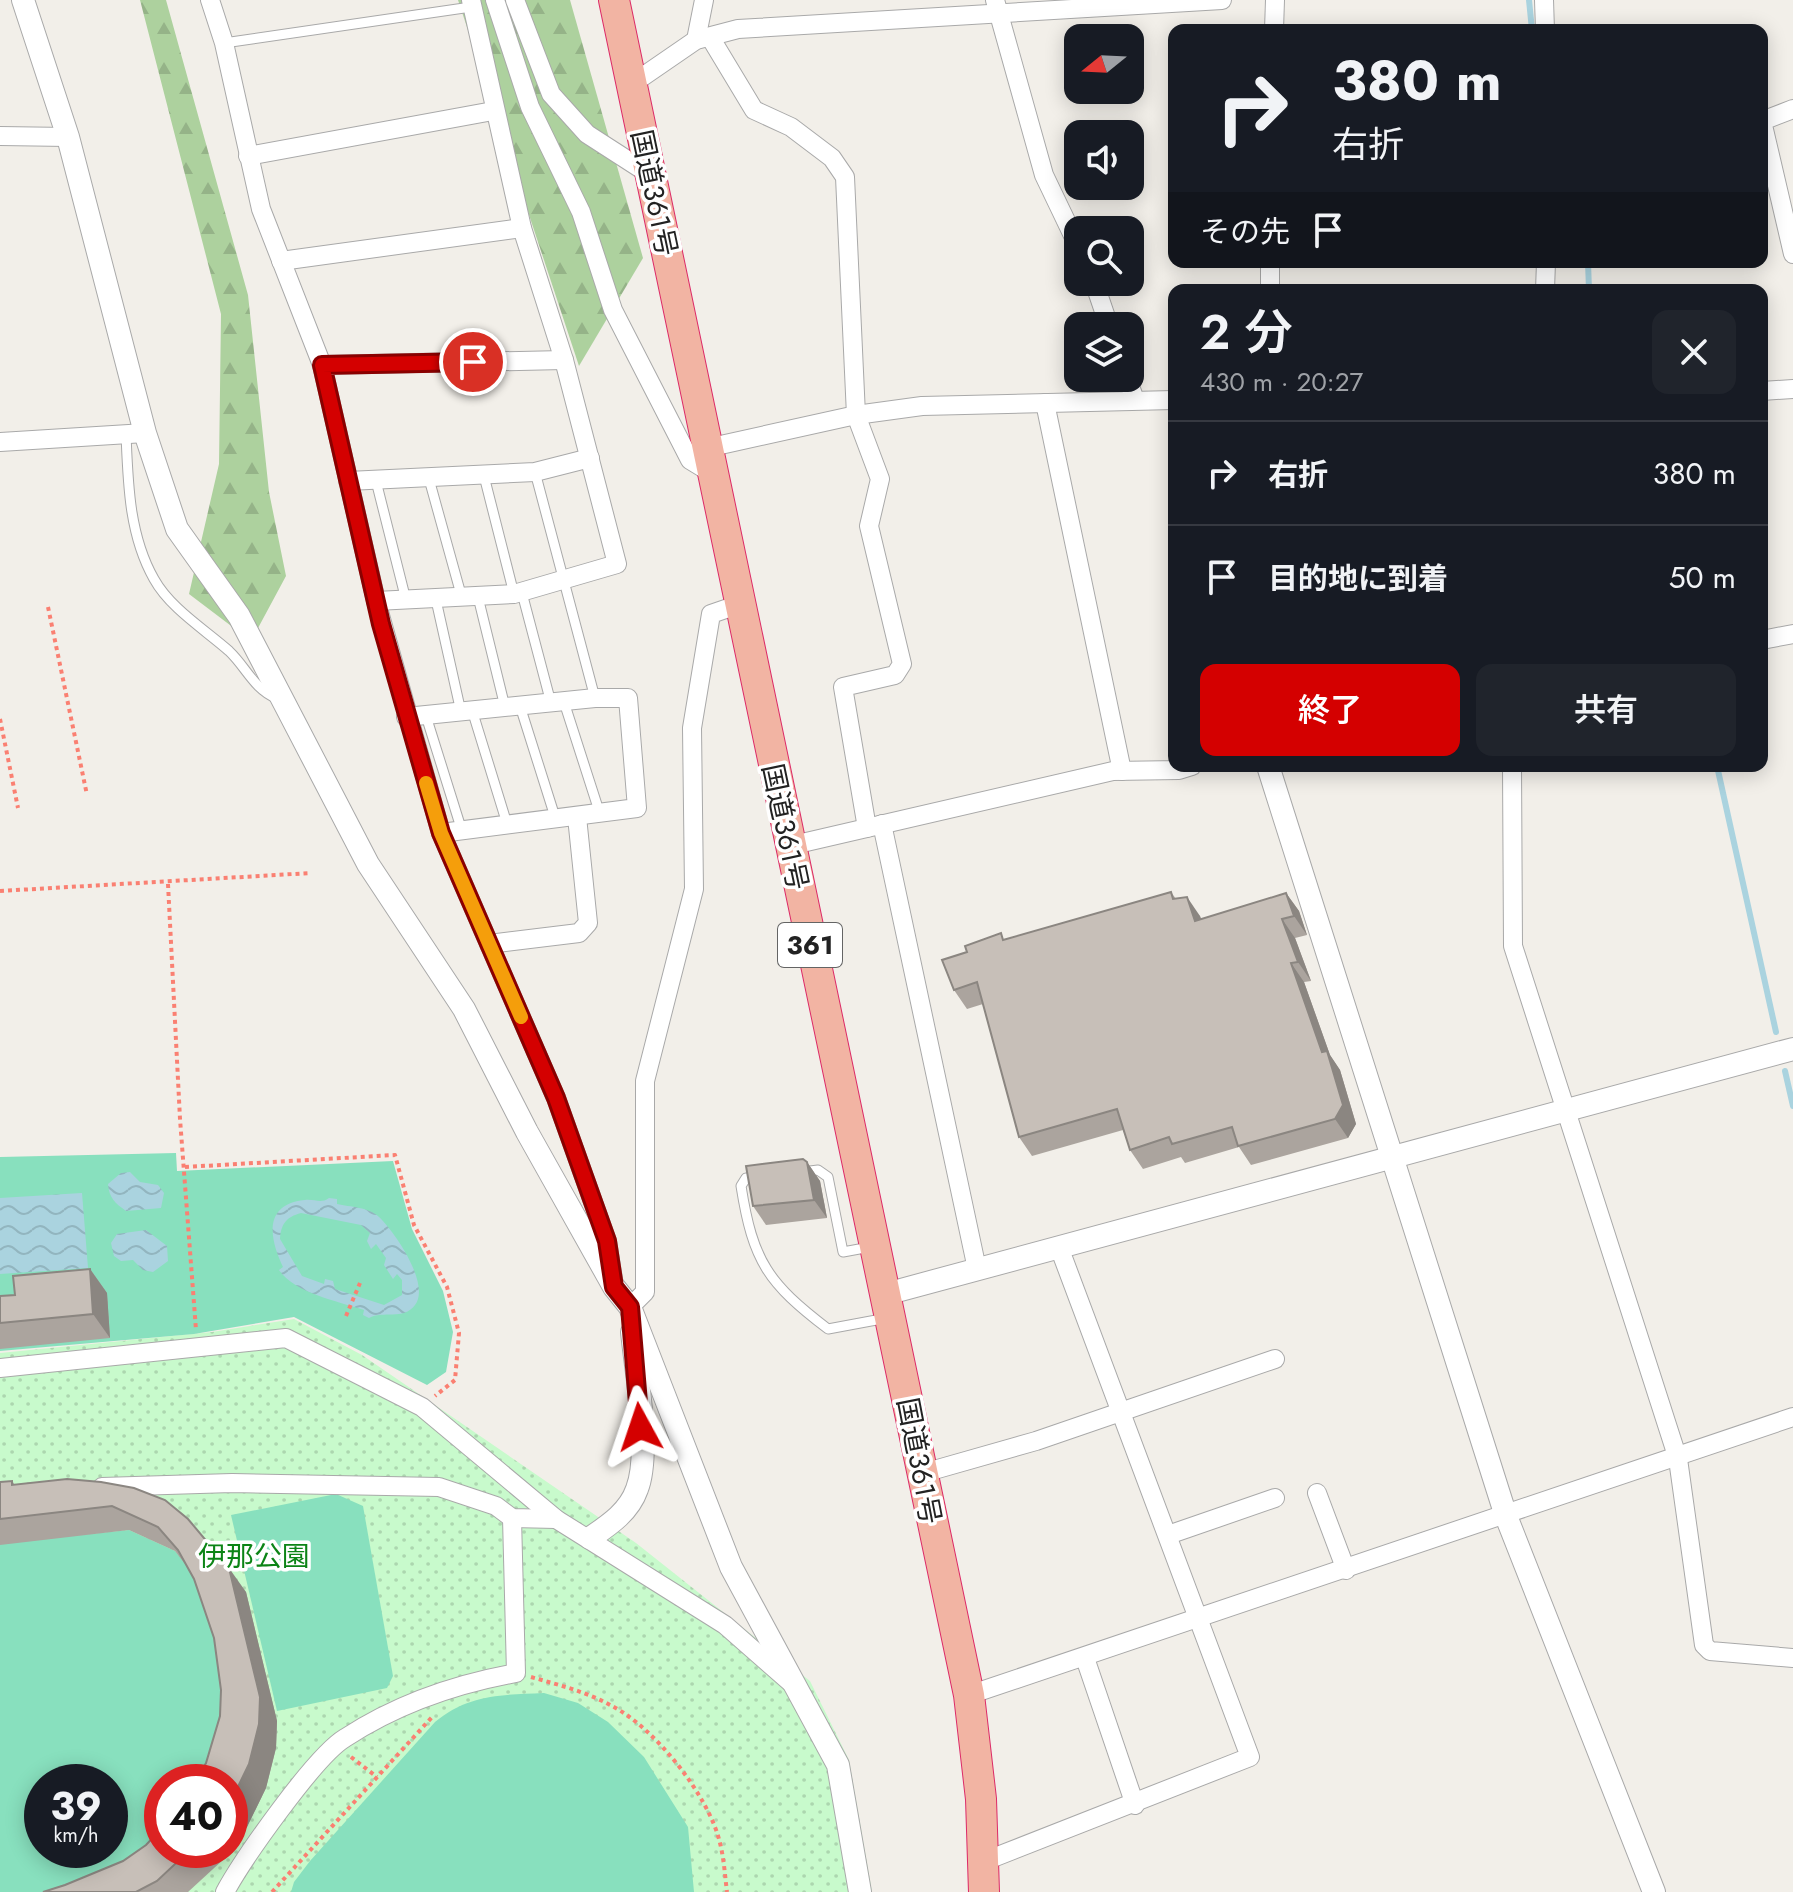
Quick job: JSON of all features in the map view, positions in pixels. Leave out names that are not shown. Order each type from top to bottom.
[{"type":"highway","name":"国道361号","points":[[614,0],[789,846],[888,1305],[920,1474],[969,1695],[985,1861],[984,1892]]},
{"type":"street","points":[[23,0],[68,137],[136,433],[177,529],[239,616],[287,703],[368,864],[464,1009],[527,1132],[614,1287],[630,1307],[731,1567],[838,1765],[860,1892]]},
{"type":"street","points":[[210,0],[224,43],[261,209],[322,365],[376,601],[406,717],[441,833],[556,1098],[607,1241],[614,1287]]},
{"type":"street","points":[[495,0],[530,107],[581,212],[613,310],[690,460],[710,461],[856,415],[922,406],[1168,400]]},
{"type":"street","points":[[515,0],[551,94],[587,134],[649,174]]},
{"type":"street","points":[[704,0],[703,39],[754,110],[791,127],[832,158],[845,177],[856,415],[880,479],[869,526],[902,664],[895,675],[843,687],[977,1269]]},
{"type":"street","points":[[632,84],[703,39],[738,29],[997,6],[1222,0]]},
{"type":"street","points":[[1274,24],[1275,0]]},
{"type":"street","points":[[1544,0],[1545,24]]},
{"type":"street","points":[[376,601],[518,593],[617,564],[564,360],[522,228],[493,111],[471,3]]},
{"type":"street","points":[[997,6],[1044,175],[1064,217]]},
{"type":"street","points":[[1768,119],[1793,109]]},
{"type":"street","points":[[248,156],[493,111]]},
{"type":"street","points":[[0,136],[68,137]]},
{"type":"street","points":[[1768,147],[1793,254]]},
{"type":"street","points":[[281,261],[522,228]]},
{"type":"street","points":[[322,365],[564,360]]},
{"type":"street","points":[[1768,391],[1793,389]]},
{"type":"street","points":[[1132,392],[1135,400]]},
{"type":"street","points":[[1045,403],[1122,771]]},
{"type":"street","points":[[0,442],[136,433]]},
{"type":"street","points":[[348,481],[535,472],[590,458]]},
{"type":"street","points":[[590,1538],[618,1519],[637,1489],[643,1458],[630,1307],[645,1292],[645,1081],[694,889],[692,728],[711,614],[740,604]]},
{"type":"street","points":[[1768,639],[1793,634]]},
{"type":"street","points":[[406,717],[595,698],[628,698],[637,808],[508,827],[441,833]]},
{"type":"street","points":[[789,846],[1122,771],[1168,770]]},
{"type":"street","points":[[1270,772],[1506,1516],[1654,1892]]},
{"type":"street","points":[[1512,772],[1513,946],[1568,1108],[1678,1459],[1704,1645],[1710,1651],[1793,1658]]},
{"type":"street","points":[[489,944],[579,933],[588,923],[577,817]]},
{"type":"street","points":[[888,1305],[977,1269],[1793,1049]]},
{"type":"street","points":[[985,1861],[1135,1805],[1250,1757],[1059,1247]]},
{"type":"street","points":[[0,1368],[286,1338],[422,1407],[556,1519],[725,1625],[797,1688]]},
{"type":"street","points":[[920,1474],[1036,1441],[1275,1359]]},
{"type":"street","points":[[969,1695],[1678,1459],[1793,1417]]},
{"type":"street","points":[[82,1488],[232,1483],[439,1487],[496,1506],[512,1518],[556,1519]]},
{"type":"street","points":[[1317,1493],[1346,1570]]},
{"type":"street","points":[[1168,1535],[1275,1498]]},
{"type":"street","points":[[225,1892],[238,1869],[336,1745],[409,1704],[462,1683],[516,1673],[512,1518]]},
{"type":"street","points":[[1085,1658],[1135,1805]]},
{"type":"lane","points":[[224,43],[471,3]]},
{"type":"lane","points":[[136,433],[130,507],[154,579],[183,612],[232,654],[263,693],[287,703]]},
{"type":"lane","points":[[535,472],[595,698]]},
{"type":"lane","points":[[484,476],[518,593],[600,814]]},
{"type":"lane","points":[[429,479],[470,598],[556,820]]},
{"type":"lane","points":[[376,481],[406,600]]},
{"type":"lane","points":[[436,600],[466,711],[508,827]]},
{"type":"lane","points":[[426,715],[462,831]]},
{"type":"lane","points":[[789,1173],[818,1170],[828,1177],[843,1252],[875,1246]]},
{"type":"lane","points":[[775,1175],[746,1178],[741,1186],[748,1231],[766,1269],[785,1296],[828,1329],[888,1305]]},
{"type":"path","points":[[48,607],[87,795]]},
{"type":"path","points":[[0,719],[18,808]]},
{"type":"path","points":[[0,891],[168,884],[311,873]]},
{"type":"path","points":[[168,884],[198,1348]]},
{"type":"path","points":[[185,1167],[395,1155],[414,1225],[447,1287],[459,1333],[455,1380],[422,1407]]},
{"type":"path","points":[[346,1316],[360,1283]]},
{"type":"path","points":[[516,1673],[571,1688],[615,1707],[656,1740],[706,1807],[720,1842],[727,1892]]},
{"type":"path","points":[[272,1892],[439,1711]]},
{"type":"path","points":[[336,1745],[377,1777]]},
{"type":"green space","points":[[140,0],[166,0],[248,295],[269,492],[286,576],[251,641],[189,594],[219,464],[221,314]]},
{"type":"green space","points":[[458,0],[570,0],[643,258],[579,366]]},
{"type":"green space","points":[[176,1153],[177,1171],[393,1161],[412,1229],[443,1291],[453,1332],[446,1372],[427,1385],[294,1317],[194,1334],[0,1351],[0,1157]]},
{"type":"green space","name":"伊那公園","points":[[294,1319],[362,1355],[636,1543],[810,1681],[849,1760],[872,1892],[0,1892],[0,1353],[212,1332]]},
{"type":"green space","points":[[336,1494],[363,1506],[393,1676],[387,1688],[277,1711],[231,1515]]},
{"type":"green space","points":[[129,1530],[175,1551],[195,1575],[221,1629],[225,1764],[144,1764],[144,1868],[147,1868],[126,1892],[0,1892],[0,1543]]},
{"type":"green space","points":[[544,1693],[578,1703],[608,1722],[644,1757],[688,1827],[694,1892],[291,1892],[294,1882],[310,1861],[435,1722],[473,1701]]},
{"type":"water","points":[[130,1172],[140,1182],[158,1185],[164,1193],[161,1208],[126,1211],[113,1200],[108,1184],[121,1173]]},
{"type":"water","points":[[82,1193],[88,1268],[0,1274],[0,1198]]},
{"type":"water","points":[[337,1199],[337,1204],[370,1211],[393,1234],[409,1258],[418,1284],[419,1296],[410,1310],[369,1318],[363,1315],[364,1310],[295,1285],[279,1270],[283,1267],[273,1235],[276,1216],[291,1203]],"holes":[[[301,1213],[361,1225],[370,1233],[367,1241],[371,1249],[376,1244],[386,1258],[384,1265],[393,1279],[397,1274],[402,1280],[402,1295],[384,1305],[335,1289],[333,1281],[325,1279],[324,1284],[302,1276],[280,1239],[285,1222]]]},
{"type":"water","points":[[146,1230],[167,1246],[168,1261],[153,1272],[143,1270],[133,1260],[121,1261],[114,1256],[111,1243],[117,1234]]},
{"type":"building","points":[[1171,892],[1173,899],[1187,897],[1195,921],[1286,893],[1294,916],[1282,919],[1298,962],[1291,963],[1322,1052],[1327,1051],[1343,1105],[1335,1119],[1238,1146],[1232,1127],[1172,1144],[1169,1137],[1130,1150],[1117,1109],[1019,1137],[977,982],[954,990],[942,960],[967,952],[965,946],[1001,933],[1003,940]]},
{"type":"building","points":[[803,1159],[807,1162],[814,1200],[753,1206],[746,1166]]},
{"type":"building","points":[[90,1269],[93,1314],[0,1323],[0,1296],[15,1295],[13,1276]]},
{"type":"building","points":[[67,1479],[134,1488],[165,1500],[188,1519],[229,1568],[260,1697],[259,1724],[248,1766],[205,1764],[220,1716],[221,1690],[214,1638],[194,1579],[178,1550],[158,1527],[112,1506],[0,1519],[0,1482],[12,1481],[12,1485]]},
{"type":"building","points":[[144,1846],[144,1868],[171,1868],[157,1881],[136,1892],[43,1892],[106,1868],[128,1868],[128,1858]]},
{"type":"waterway","points":[[1529,0],[1531,24]]},
{"type":"waterway","points":[[1588,268],[1589,284]]},
{"type":"waterway","points":[[1718,772],[1776,1032]]},
{"type":"waterway","points":[[1785,1071],[1793,1106]]},
{"type":"slow traffic","points":[[426,783],[441,833],[521,1017]]},
{"type":"route","points":[[473,362],[322,365],[381,624],[441,833],[556,1098],[607,1241],[614,1287],[630,1307],[640,1427]]}]
